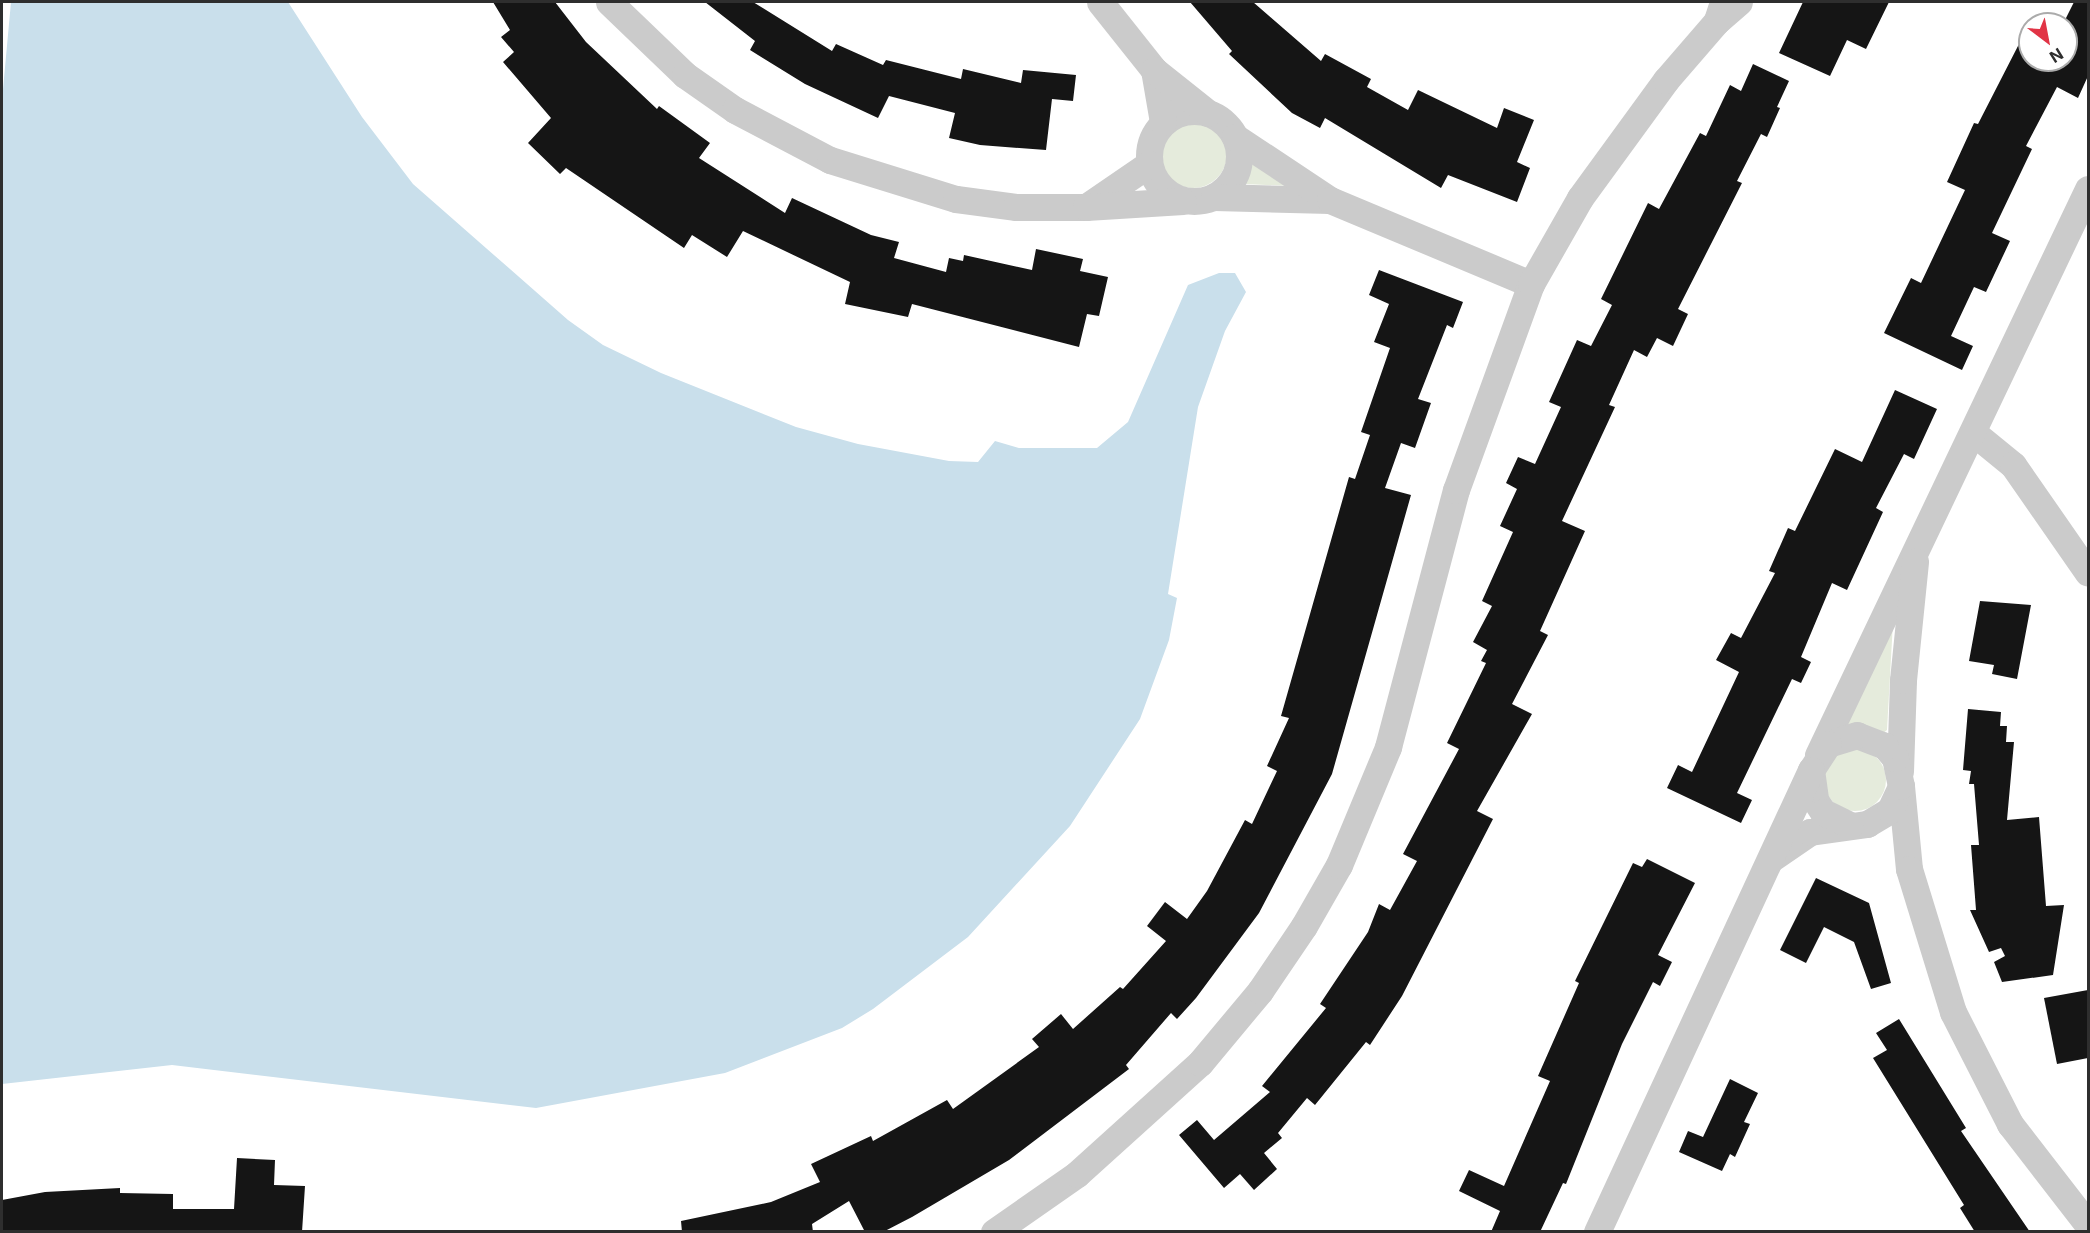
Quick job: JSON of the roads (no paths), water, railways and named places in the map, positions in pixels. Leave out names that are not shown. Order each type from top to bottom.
[{"type":"street","points":[[609,2],[685,75],[735,110],[830,160],[956,199],[1016,207],[1086,207],[1214,197],[1330,200]]},
{"type":"street","points":[[1100,2],[1154,70],[1235,137],[1330,200],[1531,284]]},
{"type":"street","points":[[994,1232],[1077,1174],[1200,1063],[1260,991],[1339,866],[1389,747],[1456,490],[1531,284],[1580,198],[1666,80],[1720,11],[1739,2]]},
{"type":"street","points":[[1154,70],[1163,122],[1149,149],[1149,165],[1160,188],[1183,201]]},
{"type":"street","points":[[1163,122],[1185,112],[1208,113]]},
{"type":"street","points":[[1214,197],[1234,178],[1239,151],[1235,137]]},
{"type":"street","points":[[1086,207],[1149,165]]},
{"type":"street","points":[[1597,1232],[1917,542],[1975,434],[2088,189]]},
{"type":"street","points":[[1975,434],[2013,465],[2088,573]]},
{"type":"street","points":[[1917,542],[1903,680],[1900,779],[1909,869],[1953,1012],[1980,1072],[2039,1166],[2088,1225]]},
{"type":"street","points":[[1770,860],[1810,832],[1858,824],[1890,810],[1900,779],[1885,746],[1857,735],[1835,740],[1814,763],[1815,800],[1823,812],[1858,824],[1909,869]]},
{"type":"water","points":[[11,2],[288,2],[362,117],[413,184],[568,320],[603,345],[661,373],[796,427],[858,444],[949,461],[978,462],[995,441],[1019,448],[1097,448],[1128,422],[1188,285],[1219,273],[1235,273],[1246,292],[1225,331],[1198,407],[1168,594],[1177,598],[1169,640],[1140,719],[1070,826],[968,937],[873,1009],[842,1028],[725,1073],[536,1108],[172,1065],[2,1084],[2,100]]}]
